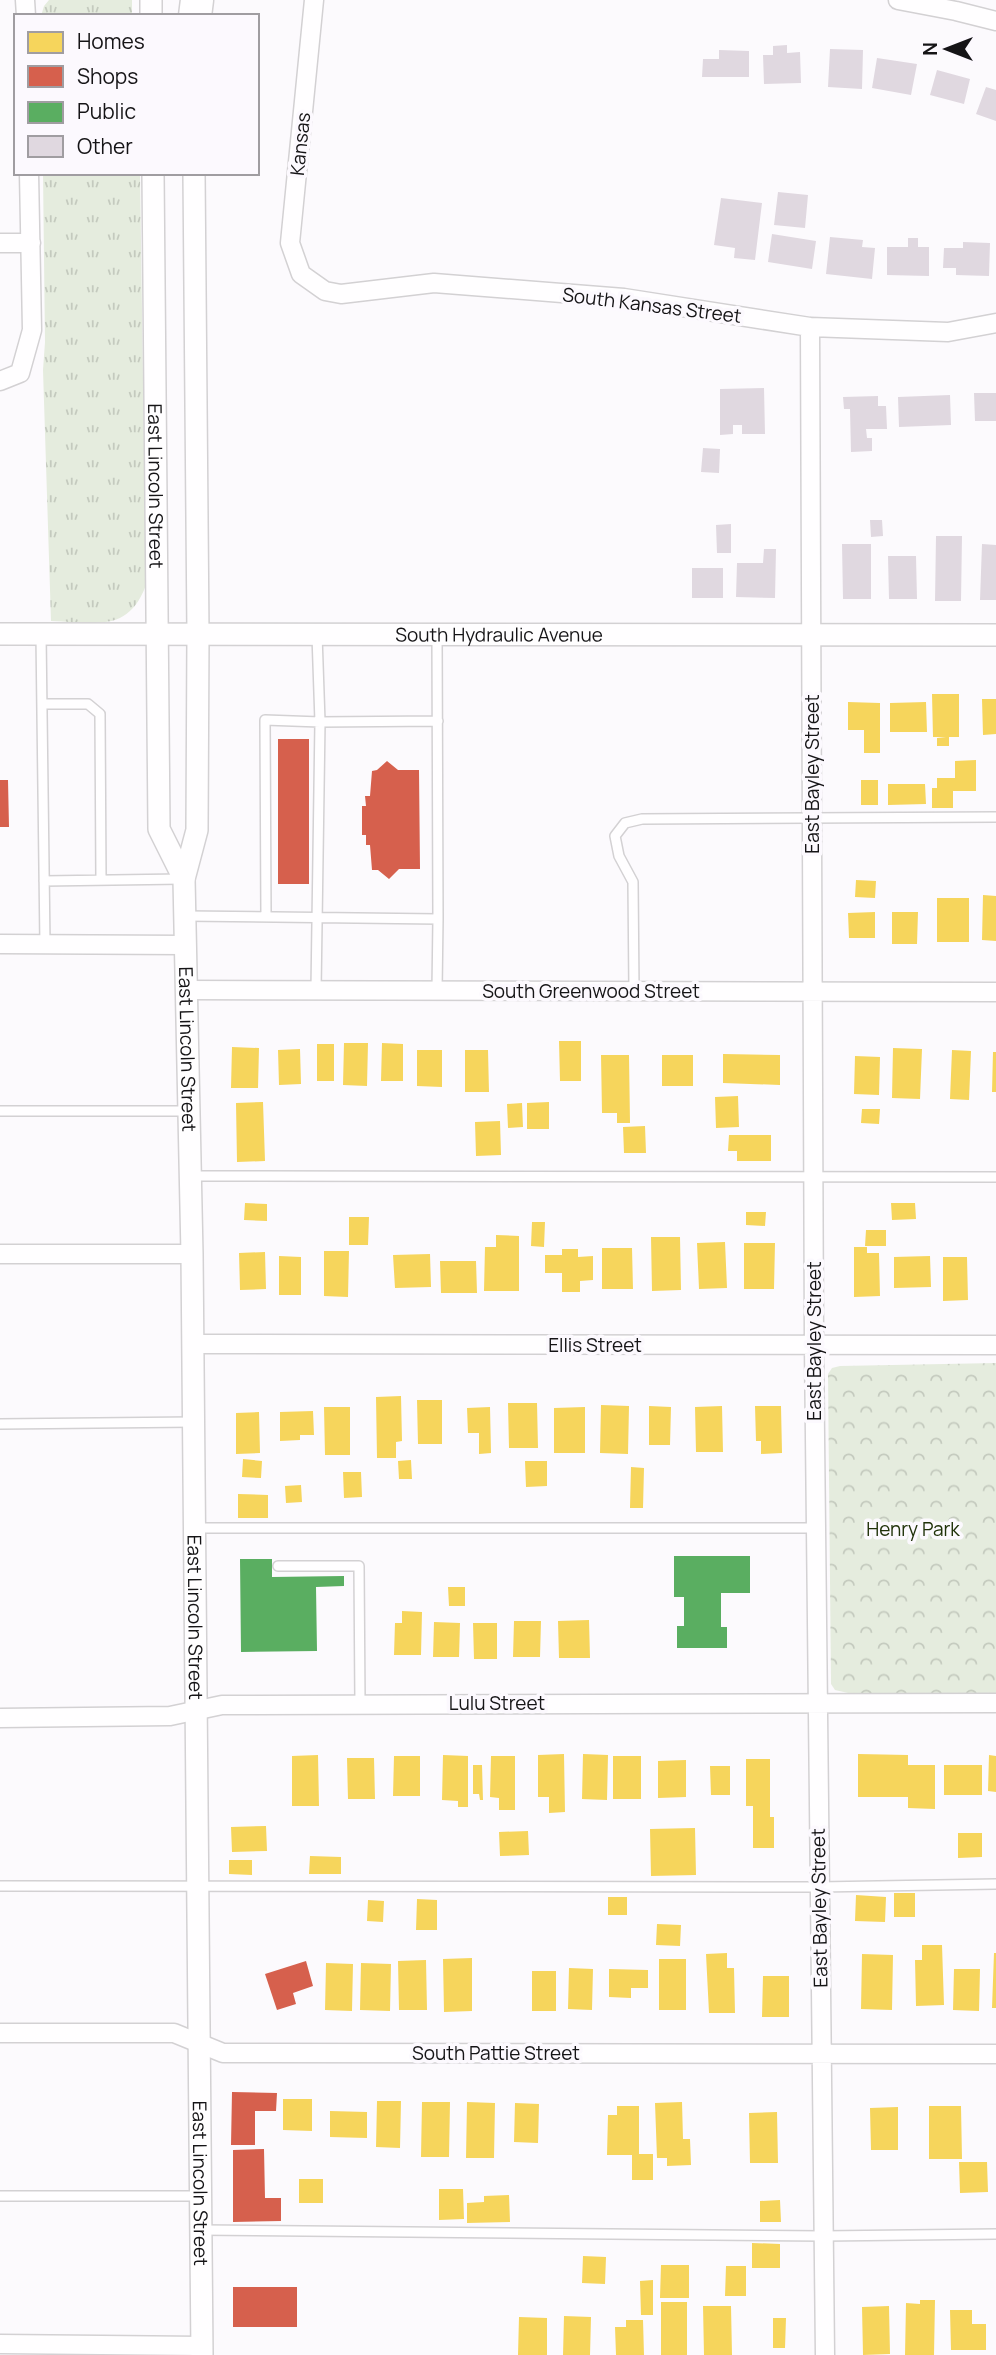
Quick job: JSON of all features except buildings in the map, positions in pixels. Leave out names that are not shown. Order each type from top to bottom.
[{"type":"street","name":"Kansas","points":[[311,282],[302,274],[290,243],[314,0]]},
{"type":"street","points":[[898,0],[996,22]]},
{"type":"street","points":[[0,381],[20,373],[32,330],[29,175]]},
{"type":"street","name":"East Lincoln Street","points":[[153,175],[159,829],[184,879]]},
{"type":"street","name":"East Lincoln Street","points":[[194,175],[197,830],[184,879],[192,1254],[202,2351]]},
{"type":"street","points":[[0,243],[31,243]]},
{"type":"street","name":"South Kansas Street","points":[[311,282],[325,291],[341,294],[434,283],[624,298],[810,327],[948,332],[996,323]]},
{"type":"street","name":"East Bayley Street","points":[[810,327],[815,1528],[825,2355]]},
{"type":"street","name":"South Hydraulic Avenue","points":[[0,634],[996,635]]},
{"type":"street","points":[[0,944],[185,945]]},
{"type":"street","name":"South Greenwood Street","points":[[186,989],[996,992]]},
{"type":"street","points":[[0,1254],[192,1254]]},
{"type":"street","name":"Ellis Street","points":[[193,1344],[996,1345]]},
{"type":"street","name":"Lulu Street","points":[[0,1718],[170,1716],[222,1704],[996,1703]]},
{"type":"street","name":"South Pattie Street","points":[[0,2033],[174,2033],[223,2053],[996,2054]]},
{"type":"street","points":[[0,2344],[202,2351]]},
{"type":"lane","points":[[316,633],[320,722],[316,990]]},
{"type":"lane","points":[[41,634],[45,944]]},
{"type":"lane","points":[[438,634],[438,990]]},
{"type":"lane","points":[[42,704],[88,704],[100,714],[101,880]]},
{"type":"lane","points":[[266,917],[265,720],[438,721]]},
{"type":"lane","points":[[634,991],[633,882],[619,856],[615,836],[625,823],[642,819],[996,817]]},
{"type":"lane","points":[[44,881],[184,879]]},
{"type":"lane","points":[[185,916],[438,919]]},
{"type":"lane","points":[[0,1111],[189,1111]]},
{"type":"lane","points":[[190,1176],[996,1177]]},
{"type":"lane","points":[[0,1424],[194,1422]]},
{"type":"lane","points":[[195,1528],[815,1528]]},
{"type":"lane","points":[[278,1566],[359,1566],[360,1704]]},
{"type":"lane","points":[[0,1886],[996,1884]]},
{"type":"lane","points":[[0,2196],[201,2196]]},
{"type":"lane","points":[[201,2230],[823,2236],[996,2234]]},
{"type":"green space","points":[[49,0],[132,0],[132,14],[42,14]]},
{"type":"green space","points":[[43,175],[140,175],[146,585],[139,601],[130,611],[108,622],[51,621],[43,370]]},
{"type":"green space","name":"Henry Park","points":[[996,1363],[996,1693],[848,1693],[835,1690],[831,1684],[828,1374],[832,1368],[840,1366]]}]
